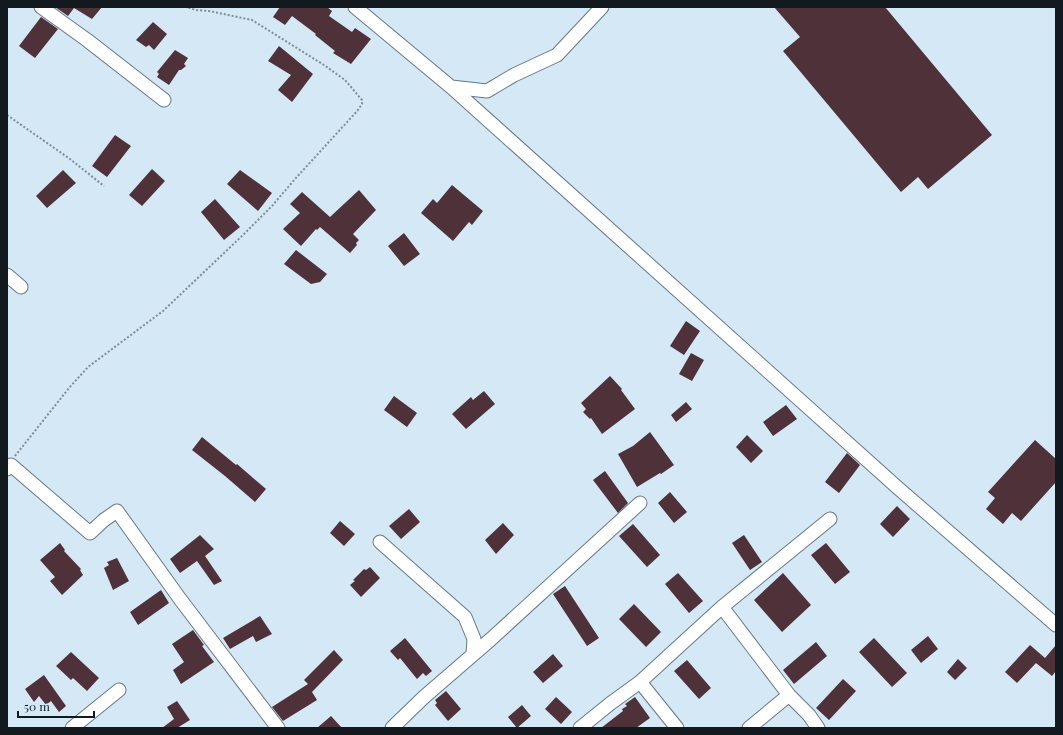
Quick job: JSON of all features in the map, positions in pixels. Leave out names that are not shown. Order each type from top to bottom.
[{"type":"street","points":[[41,7],[87,40],[164,100]]},
{"type":"street","points":[[355,7],[451,87],[892,482],[1056,625]]},
{"type":"street","points":[[451,87],[487,91],[514,75],[557,55],[602,7]]},
{"type":"street","points":[[7,275],[21,287]]},
{"type":"street","points":[[9,467],[90,533],[116,511],[180,599],[278,728]]},
{"type":"street","points":[[392,728],[424,697],[640,503]]},
{"type":"street","points":[[580,728],[640,682],[722,607],[830,519]]},
{"type":"street","points":[[380,542],[466,617],[474,639],[473,654]]},
{"type":"street","points":[[722,607],[789,695],[809,715],[818,728]]},
{"type":"street","points":[[640,682],[677,728]]},
{"type":"street","points":[[72,728],[119,690]]},
{"type":"street","points":[[749,728],[789,695]]},
{"type":"path","points":[[9,467],[15,456],[88,368],[163,311],[221,256],[272,206],[362,104],[362,100],[344,80],[324,65],[252,20],[186,7]]},
{"type":"path","points":[[7,115],[70,159],[104,186]]},
{"type":"building","points":[[55,7],[102,7],[92,19],[74,8],[68,16]]},
{"type":"building","points":[[280,7],[327,7],[332,11],[329,16],[352,32],[355,28],[371,39],[351,64],[333,53],[335,51],[292,16],[285,25],[273,17]]},
{"type":"building","points":[[774,7],[885,7],[992,135],[928,189],[918,177],[901,192],[783,51],[800,37]]},
{"type":"building","points":[[41,17],[58,29],[35,58],[19,46]]},
{"type":"building","points":[[153,22],[167,34],[154,50],[149,45],[146,47],[136,40]]},
{"type":"building","points":[[279,46],[313,74],[292,102],[278,90],[291,75],[268,61]]},
{"type":"building","points":[[175,50],[188,58],[184,64],[186,66],[179,70],[169,85],[157,77],[159,74],[157,72]]},
{"type":"building","points":[[115,135],[131,146],[107,177],[92,166]]},
{"type":"building","points":[[152,169],[165,181],[142,206],[129,195]]},
{"type":"building","points":[[63,170],[76,183],[47,208],[36,196]]},
{"type":"building","points":[[240,170],[272,193],[258,211],[227,184]]},
{"type":"building","points":[[452,185],[483,211],[472,225],[469,222],[453,241],[421,213],[433,199],[437,203]]},
{"type":"building","points":[[359,190],[376,210],[353,234],[359,240],[356,243],[357,245],[350,253],[320,227],[317,230],[316,229],[301,246],[283,229],[300,213],[290,204],[302,192],[330,217]]},
{"type":"building","points":[[215,199],[240,227],[224,240],[201,212]]},
{"type":"building","points":[[404,233],[420,254],[404,266],[388,246]]},
{"type":"building","points":[[296,250],[327,274],[320,282],[311,284],[284,264]]},
{"type":"building","points":[[686,321],[700,331],[684,355],[670,346]]},
{"type":"building","points":[[691,353],[704,360],[692,381],[679,374]]},
{"type":"building","points":[[610,376],[622,389],[621,390],[635,409],[602,434],[591,418],[590,419],[583,412],[586,409],[581,403]]},
{"type":"building","points":[[484,391],[495,404],[466,429],[452,414],[471,397],[473,400]]},
{"type":"building","points":[[394,396],[417,413],[407,427],[384,410]]},
{"type":"building","points":[[686,402],[692,409],[676,422],[671,415]]},
{"type":"building","points":[[786,405],[797,419],[773,436],[763,422]]},
{"type":"building","points":[[650,432],[674,465],[637,487],[618,454],[633,446]]},
{"type":"building","points":[[747,435],[763,451],[751,463],[736,447]]},
{"type":"building","points":[[202,437],[266,489],[255,502],[192,450]]},
{"type":"building","points":[[1035,440],[1056,459],[1056,482],[1021,521],[1012,513],[1003,524],[986,509],[995,498],[988,492]]},
{"type":"building","points":[[847,453],[860,465],[839,493],[825,482]]},
{"type":"building","points":[[605,471],[628,503],[618,513],[593,480]]},
{"type":"building","points":[[670,492],[687,512],[674,523],[658,503]]},
{"type":"building","points":[[897,506],[910,519],[893,537],[880,524]]},
{"type":"building","points":[[409,509],[420,522],[401,539],[389,526]]},
{"type":"building","points":[[340,521],[355,534],[344,546],[330,533]]},
{"type":"building","points":[[503,523],[514,535],[496,554],[485,540]]},
{"type":"building","points":[[633,524],[660,555],[647,567],[619,536]]},
{"type":"building","points":[[200,535],[214,549],[205,556],[222,581],[214,585],[197,561],[180,573],[170,559]]},
{"type":"building","points":[[744,535],[762,562],[750,570],[732,543]]},
{"type":"building","points":[[60,543],[65,550],[64,551],[81,569],[80,570],[83,575],[62,595],[50,581],[55,577],[40,560]]},
{"type":"building","points":[[826,543],[850,572],[835,584],[811,555]]},
{"type":"building","points":[[117,558],[129,581],[113,590],[104,568],[109,565],[107,562]]},
{"type":"building","points":[[370,567],[380,578],[361,597],[350,585],[364,569],[366,570]]},
{"type":"building","points":[[678,573],[703,601],[689,613],[665,584]]},
{"type":"building","points":[[783,573],[811,605],[782,632],[754,600]]},
{"type":"building","points":[[565,586],[599,638],[587,646],[553,594]]},
{"type":"building","points":[[161,590],[169,603],[138,625],[130,612]]},
{"type":"building","points":[[634,604],[661,632],[646,647],[619,619]]},
{"type":"building","points":[[260,616],[272,634],[256,642],[253,636],[230,649],[223,638]]},
{"type":"building","points":[[193,630],[204,645],[202,646],[214,662],[181,684],[173,670],[184,662],[172,644]]},
{"type":"building","points":[[928,636],[938,649],[921,663],[911,650]]},
{"type":"building","points":[[405,638],[432,671],[426,676],[423,673],[417,679],[400,658],[398,660],[390,651]]},
{"type":"building","points":[[874,638],[907,673],[892,687],[859,652]]},
{"type":"building","points":[[816,642],[827,656],[794,684],[783,670]]},
{"type":"building","points":[[1030,645],[1045,658],[1056,645],[1056,671],[1052,676],[1036,663],[1017,683],[1005,672]]},
{"type":"building","points":[[334,650],[343,660],[312,692],[317,700],[283,721],[272,707],[308,684],[304,680]]},
{"type":"building","points":[[71,652],[99,678],[87,691],[73,678],[71,680],[56,666]]},
{"type":"building","points":[[553,654],[563,666],[543,683],[533,672]]},
{"type":"building","points":[[958,659],[967,668],[955,680],[947,672]]},
{"type":"building","points":[[687,660],[711,688],[699,699],[674,671]]},
{"type":"building","points":[[44,675],[66,706],[59,712],[51,701],[46,705],[39,696],[34,702],[25,689]]},
{"type":"building","points":[[843,679],[856,691],[829,720],[816,708]]},
{"type":"building","points":[[446,691],[461,709],[448,721],[435,705],[437,703],[435,700]]},
{"type":"building","points":[[556,697],[572,712],[561,724],[545,709]]},
{"type":"building","points":[[635,697],[650,718],[636,728],[601,728],[623,711],[622,709],[627,706],[625,704]]},
{"type":"building","points":[[177,701],[190,720],[177,728],[162,728],[174,719],[167,707]]},
{"type":"building","points":[[522,705],[531,716],[517,728],[508,717]]},
{"type":"building","points":[[331,716],[342,728],[317,728]]}]
